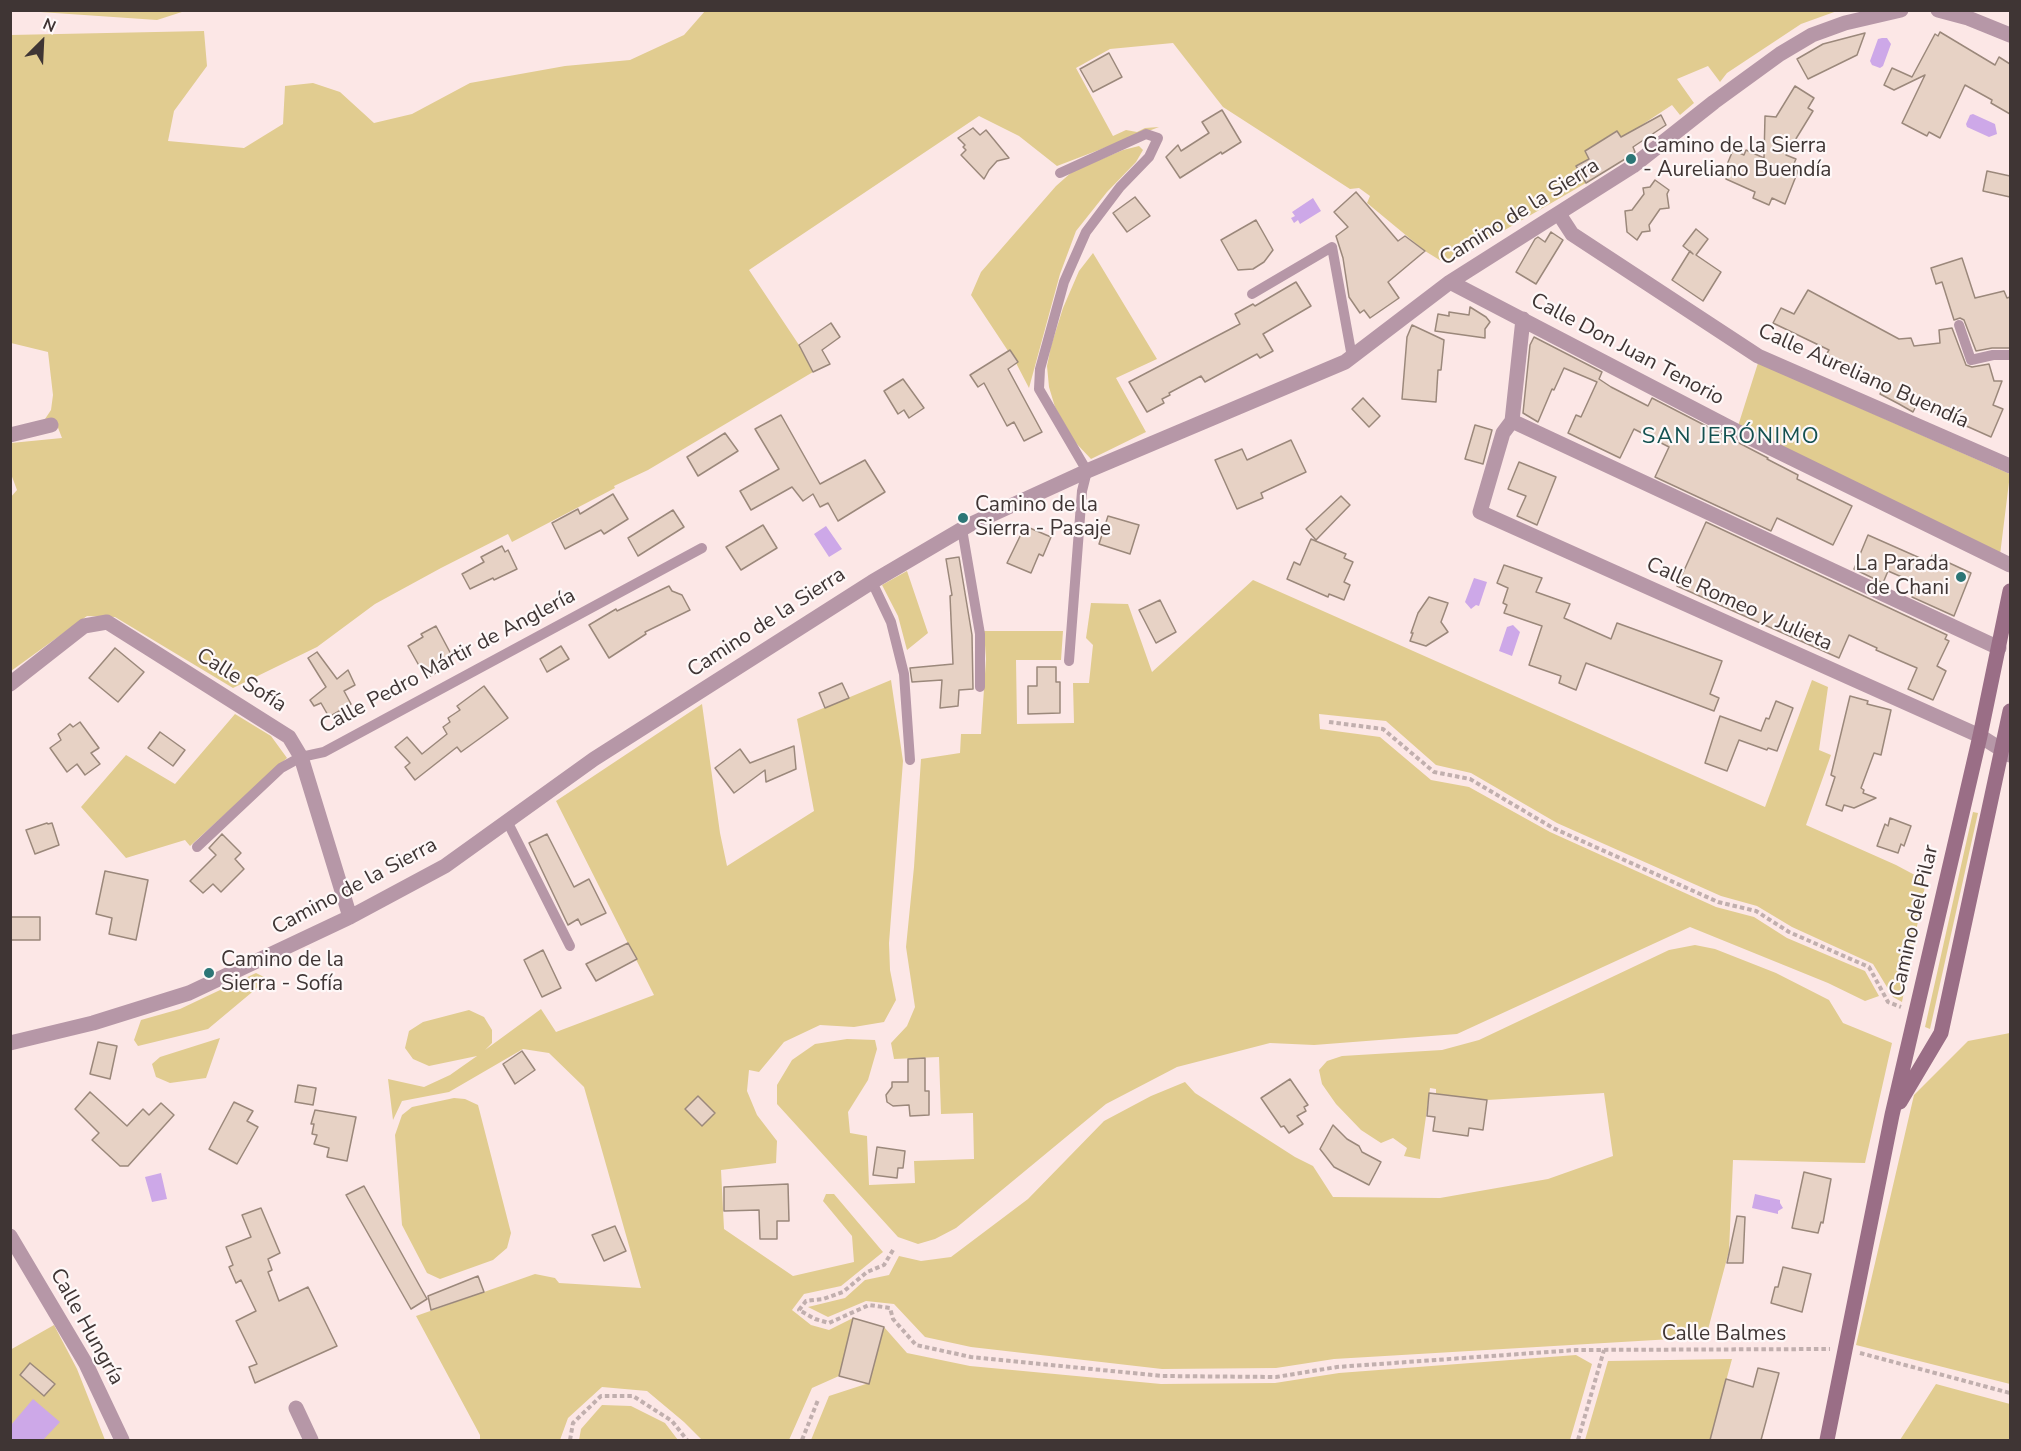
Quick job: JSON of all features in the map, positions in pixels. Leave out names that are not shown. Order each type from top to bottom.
[{"type":"main road","name":"Camino del Pilar","points":[[1827,1440],[1892,1115],[1980,736],[2010,591]]},
{"type":"main road","name":"Camino del Pilar","points":[[1892,1115],[1941,1033],[2007,753],[2010,711]]},
{"type":"street","name":"Camino de la Sierra","points":[[10,1043],[93,1023],[189,993],[350,917],[445,866],[594,759],[872,582],[962,529],[1087,471],[1345,362],[1450,282],[1634,166],[1779,54],[1812,35],[1845,23],[1901,10]]},
{"type":"street","points":[[1938,10],[1968,18],[2010,36]]},
{"type":"street","name":"Calle Aureliano Buendía","points":[[1559,213],[1572,234],[1758,356],[2010,466]]},
{"type":"street","name":"Calle Don Juan Tenorio","points":[[1450,282],[1736,431],[2010,566]]},
{"type":"street","points":[[1523,319],[1512,420],[1999,648]]},
{"type":"street","name":"Calle Romeo y Julieta","points":[[1512,420],[1503,433],[1480,513],[1980,736]]},
{"type":"street","points":[[10,435],[51,425]]},
{"type":"street","name":"Calle Sofía","points":[[10,684],[84,626],[107,622],[289,736],[301,757],[350,917]]},
{"type":"street","points":[[1980,736],[2007,753]]},
{"type":"street","name":"Calle Hungría","points":[[10,1236],[86,1364],[122,1440]]},
{"type":"street","points":[[296,1408],[311,1440]]},
{"type":"lane","points":[[1060,173],[1146,134],[1158,138],[1149,157],[1120,187],[1086,232],[1064,282],[1044,353],[1039,389],[1087,471],[1082,491],[1069,661]]},
{"type":"lane","points":[[1252,294],[1332,247],[1352,357]]},
{"type":"lane","points":[[1959,325],[1971,360],[1993,354],[2010,355]]},
{"type":"lane","points":[[962,529],[980,634],[980,687]]},
{"type":"lane","name":"Calle Pedro Mártir de Anglería","points":[[197,847],[281,768],[301,757],[324,752],[702,548]]},
{"type":"lane","name":"Camino de la Sierra","points":[[872,582],[891,622],[904,674],[910,760]]},
{"type":"lane","points":[[507,821],[570,946]]},
{"type":"path","points":[[1329,723],[1383,729],[1434,772],[1470,779],[1553,828],[1718,902],[1756,911],[1789,932],[1869,967],[1888,1002],[1916,1012]]},
{"type":"path","name":"Calle Balmes","points":[[893,1250],[884,1265],[867,1272],[843,1292],[823,1299],[806,1301],[799,1310],[828,1323],[869,1305],[890,1308],[893,1319],[916,1345],[970,1357],[1162,1376],[1276,1377],[1337,1367],[1576,1350],[1844,1349],[2010,1393]]},
{"type":"path","points":[[1578,1440],[1604,1350]]},
{"type":"path","points":[[570,1440],[573,1423],[601,1396],[633,1396],[672,1421],[687,1440]]},
{"type":"path","points":[[802,1440],[818,1400]]},
{"type":"shaded area","points":[[11,10],[185,10],[185,11],[157,20]]},
{"type":"shaded area","points":[[705,11],[1837,11],[1801,24],[1727,73],[1720,82],[1708,66],[1677,79],[1694,103],[1680,115],[1672,105],[1625,136],[1621,137],[1616,131],[1585,151],[1589,159],[1576,166],[1586,183],[1446,264],[1425,251],[1367,203],[1370,196],[1359,188],[1350,189],[1223,107],[1173,43],[1110,49],[1076,68],[1113,136],[1126,130],[1137,132],[1145,128],[1159,127],[1057,166],[1019,136],[979,116],[749,270],[799,345],[813,372],[648,470],[512,542],[508,534],[441,568],[375,604],[317,647],[233,688],[115,617],[87,616],[11,671],[10,498],[17,490],[11,474],[11,443],[62,438],[55,420],[45,419],[51,410],[53,395],[48,352],[11,343],[10,35],[204,31],[207,66],[174,111],[168,141],[244,148],[283,124],[285,86],[313,83],[340,92],[374,123],[412,114],[470,83],[565,66],[630,60],[684,35]]},
{"type":"shaded area","points":[[1887,38],[1891,44],[1883,66],[1880,68],[1872,65],[1870,61],[1878,39]]},
{"type":"shaded area","points":[[1973,114],[1995,124],[1997,134],[1989,137],[1967,127],[1970,115]]},
{"type":"shaded area","points":[[1139,146],[1143,150],[1136,162],[1107,192],[1076,231],[1060,274],[1029,388],[1016,363],[971,295],[981,272],[1056,186],[1073,171],[1123,150]]},
{"type":"shaded area","points":[[1313,198],[1321,211],[1300,224],[1298,220],[1294,223],[1291,218],[1295,216],[1292,212]]},
{"type":"shaded area","points":[[1093,253],[1157,359],[1116,378],[1146,432],[1091,459],[1074,441],[1055,407],[1049,387],[1047,366],[1063,308],[1079,271]]},
{"type":"shaded area","points":[[1758,363],[2010,474],[2000,555],[1738,426]]},
{"type":"shaded area","points":[[826,526],[842,549],[829,557],[814,534]]},
{"type":"shaded area","points":[[907,571],[928,633],[907,650],[898,616],[882,585]]},
{"type":"shaded area","points":[[1474,578],[1487,582],[1479,606],[1476,605],[1471,609],[1465,602]]},
{"type":"shaded area","points":[[1253,580],[1765,807],[1812,680],[1828,687],[1819,750],[1831,755],[1806,825],[1896,865],[1926,881],[1902,1002],[1893,997],[1873,964],[1792,927],[1757,906],[1721,896],[1557,823],[1471,773],[1436,765],[1386,721],[1319,714],[1320,729],[1380,737],[1431,780],[1469,787],[1550,832],[1716,907],[1754,917],[1787,938],[1865,971],[1879,996],[1865,1001],[1828,983],[1690,927],[1457,1034],[1314,1045],[1270,1043],[1177,1067],[1106,1104],[956,1228],[935,1239],[918,1244],[898,1237],[777,1104],[777,1085],[792,1060],[815,1044],[847,1039],[875,1040],[877,1049],[868,1080],[848,1112],[850,1133],[867,1136],[869,1185],[915,1183],[914,1161],[974,1159],[973,1113],[941,1114],[939,1057],[894,1059],[891,1043],[907,1026],[915,1007],[906,947],[921,759],[960,753],[961,734],[981,734],[986,659],[984,631],[1063,631],[1061,660],[1016,660],[1017,724],[1074,723],[1073,683],[1089,683],[1093,645],[1086,638],[1091,603],[1128,604],[1152,672]]},
{"type":"shaded area","points":[[1513,625],[1520,632],[1512,656],[1499,651],[1507,627]]},
{"type":"shaded area","points":[[891,680],[903,761],[889,943],[890,970],[896,1000],[884,1022],[854,1027],[820,1025],[784,1042],[759,1072],[749,1070],[747,1091],[757,1115],[777,1141],[776,1163],[721,1170],[724,1229],[793,1276],[854,1262],[852,1236],[823,1201],[826,1194],[834,1194],[883,1252],[841,1286],[804,1294],[792,1310],[811,1325],[829,1330],[853,1318],[839,1376],[812,1388],[789,1440],[702,1440],[647,1391],[602,1387],[568,1418],[560,1440],[480,1440],[480,1435],[416,1316],[535,1274],[555,1278],[559,1283],[641,1288],[584,1087],[549,1053],[523,1049],[449,1092],[402,1101],[393,1120],[388,1079],[424,1087],[450,1075],[477,1056],[429,1066],[413,1059],[405,1048],[409,1031],[423,1022],[469,1010],[484,1017],[492,1030],[492,1043],[485,1050],[541,1009],[556,1032],[654,995],[556,801],[702,704],[720,833],[727,866],[814,811],[797,719]]},
{"type":"shaded area","points":[[235,714],[271,736],[287,758],[190,846],[185,840],[126,858],[81,807],[126,755],[175,784]]},
{"type":"shaded area","points":[[1973,812],[1978,813],[1930,1029],[1925,1027]]},
{"type":"shaded area","points":[[1695,945],[1715,949],[1776,973],[1829,1000],[1843,1023],[1892,1043],[1865,1163],[1733,1160],[1729,1251],[1706,1337],[1334,1359],[1276,1368],[1162,1369],[971,1347],[925,1337],[894,1304],[866,1301],[828,1317],[808,1307],[845,1298],[865,1280],[889,1275],[899,1256],[921,1261],[951,1257],[1028,1199],[1104,1121],[1151,1096],[1185,1082],[1195,1093],[1295,1157],[1313,1166],[1333,1197],[1440,1198],[1548,1179],[1613,1156],[1604,1093],[1487,1100],[1436,1094],[1436,1089],[1430,1088],[1420,1159],[1404,1156],[1407,1148],[1393,1138],[1381,1143],[1361,1130],[1336,1104],[1322,1084],[1319,1070],[1327,1061],[1342,1056],[1442,1050],[1479,1040],[1669,950]]},
{"type":"shaded area","points":[[256,973],[264,977],[263,983],[208,1029],[138,1046],[134,1040],[141,1020],[180,1009]]},
{"type":"shaded area","points":[[2010,1033],[2010,1384],[1856,1345],[1914,1095],[1968,1041]]},
{"type":"shaded area","points":[[220,1038],[206,1078],[170,1083],[156,1077],[152,1064],[160,1057]]},
{"type":"shaded area","points":[[454,1098],[465,1099],[478,1105],[511,1233],[507,1248],[493,1260],[440,1279],[427,1273],[402,1225],[395,1135],[402,1115],[412,1107]]},
{"type":"shaded area","points":[[161,1173],[167,1199],[152,1202],[145,1177]]},
{"type":"shaded area","points":[[1755,1194],[1780,1200],[1783,1208],[1778,1211],[1778,1214],[1752,1208]]},
{"type":"shaded area","points":[[54,1325],[77,1369],[105,1440],[11,1440],[10,1350]]},
{"type":"shaded area","points":[[884,1327],[907,1353],[970,1366],[1161,1384],[1275,1383],[1339,1373],[1576,1355],[1592,1364],[1570,1440],[811,1440],[829,1396],[869,1383]]},
{"type":"shaded area","points":[[1732,1359],[1710,1440],[1585,1440],[1608,1361]]},
{"type":"shaded area","points":[[1936,1384],[2010,1404],[2010,1440],[1900,1440]]},
{"type":"shaded area","points":[[33,1399],[60,1422],[43,1440],[11,1440],[11,1425]]},
{"type":"shaded area","points":[[602,1405],[631,1406],[665,1423],[678,1440],[579,1440],[581,1429]]},
{"type":"building","points":[[1940,32],[1995,65],[1999,57],[2010,64],[2010,114],[1991,103],[1992,100],[1965,85],[1940,138],[1929,132],[1927,136],[1902,123],[1925,75],[1894,90],[1884,85],[1892,68],[1912,77],[1935,34],[1938,36]]},
{"type":"building","points":[[1865,33],[1857,55],[1808,79],[1797,59],[1823,44]]},
{"type":"building","points":[[1109,53],[1122,77],[1093,92],[1080,69]]},
{"type":"building","points":[[1795,86],[1814,98],[1808,108],[1813,111],[1786,155],[1796,159],[1792,168],[1798,171],[1785,204],[1772,198],[1769,205],[1753,198],[1755,192],[1726,179],[1728,174],[1724,172],[1733,150],[1744,155],[1746,150],[1764,158],[1765,116],[1776,117]]},
{"type":"building","points":[[1222,110],[1241,142],[1180,178],[1166,157],[1178,145],[1181,151],[1209,133],[1202,122]]},
{"type":"building","points":[[1661,115],[1666,125],[1633,147],[1635,152],[1630,156],[1586,183],[1576,166],[1589,159],[1585,151],[1617,131],[1621,137]]},
{"type":"building","points":[[973,128],[980,135],[986,130],[1009,158],[997,161],[984,179],[961,155],[966,150],[963,147],[965,145],[958,138]]},
{"type":"building","points":[[1987,171],[2010,176],[2010,197],[1983,191]]},
{"type":"building","points":[[1655,180],[1669,190],[1667,194],[1669,208],[1660,209],[1649,225],[1650,231],[1642,232],[1637,240],[1627,232],[1625,211],[1632,210],[1644,194],[1643,188],[1650,187]]},
{"type":"building","points":[[1356,192],[1398,241],[1405,236],[1425,251],[1388,282],[1399,298],[1370,318],[1364,310],[1360,313],[1349,297],[1343,258],[1336,236],[1348,227],[1334,212]]},
{"type":"building","points":[[1135,197],[1150,216],[1127,232],[1113,213]]},
{"type":"building","points":[[1256,220],[1273,250],[1264,262],[1253,269],[1238,270],[1221,240]]},
{"type":"building","points":[[1696,229],[1708,239],[1696,255],[1721,272],[1703,301],[1672,280],[1690,251],[1683,246]]},
{"type":"building","points":[[1551,232],[1563,240],[1536,284],[1516,272],[1535,239],[1538,237],[1545,242]]},
{"type":"building","points":[[1962,258],[1975,298],[2004,291],[2007,298],[2010,297],[2010,348],[1976,351],[1964,320],[1960,318],[1954,320],[1942,282],[1936,284],[1931,268]]},
{"type":"building","points":[[1296,282],[1311,306],[1263,334],[1273,351],[1260,358],[1257,354],[1205,382],[1201,376],[1169,393],[1170,395],[1162,399],[1164,403],[1147,412],[1129,382],[1240,324],[1235,314],[1253,304],[1255,306]]},
{"type":"building","points":[[1808,290],[1899,339],[1911,338],[1914,346],[1940,343],[1939,330],[1952,328],[1966,365],[1972,367],[1989,364],[1994,381],[2002,381],[1993,405],[2003,409],[1991,437],[1917,404],[1913,412],[1880,394],[1884,385],[1826,355],[1829,350],[1773,323],[1781,308],[1794,314]]},
{"type":"building","points":[[1470,307],[1490,322],[1485,329],[1485,338],[1435,331],[1438,314],[1449,316],[1449,312],[1469,315]]},
{"type":"building","points":[[831,323],[840,337],[822,350],[830,364],[813,372],[799,345]]},
{"type":"building","points":[[1412,325],[1444,340],[1441,370],[1438,370],[1436,402],[1402,399],[1407,337]]},
{"type":"building","points":[[1534,337],[1602,372],[1599,379],[1611,387],[1648,406],[1652,398],[1768,458],[1798,475],[1797,479],[1852,506],[1833,545],[1777,518],[1771,531],[1655,477],[1669,447],[1634,429],[1620,458],[1568,433],[1576,415],[1581,417],[1597,382],[1564,368],[1538,422],[1523,413],[1530,345]]},
{"type":"building","points":[[1010,350],[1018,362],[1008,369],[1042,432],[1024,441],[1014,422],[1007,426],[984,383],[978,387],[970,375]]},
{"type":"building","points":[[903,379],[924,408],[909,418],[904,410],[898,414],[884,391]]},
{"type":"building","points":[[1363,398],[1380,416],[1369,427],[1352,409]]},
{"type":"building","points":[[781,415],[820,484],[865,460],[885,492],[838,521],[828,503],[820,507],[813,494],[803,501],[792,487],[751,510],[740,491],[779,469],[755,429]]},
{"type":"building","points":[[1475,425],[1492,430],[1483,464],[1465,459]]},
{"type":"building","points":[[725,433],[738,451],[698,476],[687,457]]},
{"type":"building","points":[[1291,440],[1306,472],[1261,493],[1263,498],[1237,509],[1215,460],[1242,449],[1247,460]]},
{"type":"building","points":[[1519,462],[1556,477],[1537,525],[1517,516],[1526,496],[1508,489]]},
{"type":"building","points":[[613,494],[628,519],[604,534],[601,530],[565,549],[552,523],[578,509],[580,514]]},
{"type":"building","points":[[1341,496],[1350,505],[1316,540],[1306,529]]},
{"type":"building","points":[[673,510],[684,527],[638,556],[628,538]]},
{"type":"building","points":[[1108,516],[1139,525],[1130,554],[1099,544]]},
{"type":"building","points":[[1706,522],[1947,635],[1945,639],[1949,641],[1937,666],[1946,671],[1933,700],[1908,689],[1917,668],[1849,635],[1839,658],[1677,586]]},
{"type":"building","points":[[763,525],[777,548],[741,570],[726,547]]},
{"type":"building","points":[[1025,526],[1051,537],[1043,556],[1039,554],[1031,573],[1007,563]]},
{"type":"building","points":[[1868,535],[1929,562],[1932,555],[1971,573],[1954,616],[1912,597],[1918,584],[1888,571],[1883,583],[1854,569]]},
{"type":"building","points":[[1311,539],[1346,554],[1344,558],[1353,562],[1344,582],[1350,585],[1344,600],[1329,594],[1328,597],[1287,579],[1294,562],[1300,565]]},
{"type":"building","points":[[502,546],[505,552],[508,550],[517,569],[470,589],[462,574],[484,562],[481,557]]},
{"type":"building","points":[[959,557],[972,635],[973,689],[959,690],[958,706],[940,708],[942,680],[912,682],[910,668],[953,664],[950,596],[952,595],[946,559]]},
{"type":"building","points":[[1504,565],[1542,578],[1536,592],[1570,604],[1564,618],[1611,639],[1617,623],[1722,661],[1710,694],[1719,698],[1714,711],[1586,663],[1576,690],[1559,683],[1561,676],[1529,665],[1542,626],[1504,613],[1507,605],[1503,603],[1508,588],[1497,583]]},
{"type":"building","points":[[669,586],[672,591],[682,595],[690,610],[645,632],[646,634],[609,658],[589,625],[616,609],[617,611]]},
{"type":"building","points":[[1429,597],[1448,603],[1441,622],[1448,632],[1426,646],[1410,641],[1418,613]]},
{"type":"building","points":[[1160,600],[1176,632],[1156,643],[1139,610]]},
{"type":"building","points":[[436,626],[452,656],[437,663],[441,670],[426,678],[408,646],[423,637],[421,634]]},
{"type":"building","points":[[561,646],[569,659],[547,672],[540,659]]},
{"type":"building","points":[[115,648],[144,672],[118,702],[89,678]]},
{"type":"building","points":[[317,652],[337,679],[348,670],[355,685],[344,691],[351,704],[329,717],[321,703],[314,706],[310,700],[326,687],[308,658]]},
{"type":"building","points":[[1037,667],[1056,667],[1056,682],[1060,682],[1060,713],[1028,714],[1028,686],[1037,686]]},
{"type":"building","points":[[842,683],[849,698],[825,708],[819,693]]},
{"type":"building","points":[[484,686],[508,718],[461,752],[457,747],[415,780],[405,767],[410,763],[395,747],[407,737],[422,754],[447,734],[443,727],[450,722],[448,718],[460,710],[457,706]]},
{"type":"building","points":[[1850,696],[1868,701],[1867,704],[1891,710],[1881,755],[1874,753],[1861,788],[1864,790],[1863,793],[1876,798],[1854,808],[1844,805],[1842,811],[1826,805],[1835,777],[1831,775]]},
{"type":"building","points":[[1776,701],[1793,708],[1777,751],[1768,748],[1767,750],[1739,740],[1727,771],[1705,763],[1720,716],[1761,731]]},
{"type":"building","points":[[80,722],[99,748],[91,753],[100,764],[85,775],[77,764],[67,772],[50,748],[61,740],[58,734],[70,724],[73,727]]},
{"type":"building","points":[[160,732],[185,750],[173,766],[148,748]]},
{"type":"building","points":[[794,746],[796,769],[766,782],[765,770],[734,793],[715,768],[740,749],[750,763]]},
{"type":"building","points":[[1890,818],[1911,826],[1904,846],[1901,844],[1898,853],[1877,846],[1885,824],[1888,826]]},
{"type":"building","points":[[52,823],[59,845],[35,854],[26,830]]},
{"type":"building","points":[[222,834],[241,853],[235,859],[244,869],[221,892],[213,884],[203,893],[190,881],[216,855],[209,848]]},
{"type":"building","points":[[547,834],[574,887],[589,879],[606,913],[581,925],[578,919],[568,925],[529,843]]},
{"type":"building","points":[[105,871],[148,880],[136,940],[109,934],[112,918],[96,914]]},
{"type":"building","points":[[10,917],[40,917],[40,940],[10,940]]},
{"type":"building","points":[[628,943],[637,959],[596,981],[586,964]]},
{"type":"building","points":[[543,950],[561,988],[542,997],[524,960]]},
{"type":"building","points":[[98,1042],[117,1046],[110,1079],[90,1074]]},
{"type":"building","points":[[522,1051],[535,1070],[515,1084],[503,1064]]},
{"type":"building","points":[[925,1058],[925,1091],[929,1091],[929,1115],[910,1116],[909,1105],[893,1106],[887,1102],[886,1095],[892,1087],[892,1082],[908,1082],[908,1059]]},
{"type":"building","points":[[1290,1079],[1308,1105],[1304,1107],[1306,1111],[1297,1116],[1303,1124],[1289,1133],[1284,1126],[1281,1127],[1261,1098]]},
{"type":"building","points":[[298,1085],[316,1088],[313,1105],[295,1102]]},
{"type":"building","points":[[90,1092],[127,1126],[143,1109],[149,1115],[161,1103],[174,1115],[128,1166],[120,1166],[92,1140],[99,1133],[75,1109]]},
{"type":"building","points":[[1429,1093],[1487,1100],[1483,1130],[1469,1128],[1468,1136],[1433,1131],[1435,1117],[1427,1116]]},
{"type":"building","points":[[698,1096],[715,1113],[702,1126],[685,1109]]},
{"type":"building","points":[[234,1102],[253,1111],[247,1121],[258,1127],[237,1164],[209,1149]]},
{"type":"building","points":[[315,1110],[356,1117],[347,1161],[327,1157],[329,1148],[314,1144],[317,1135],[312,1134],[314,1124],[311,1124]]},
{"type":"building","points":[[1333,1125],[1347,1139],[1359,1146],[1362,1152],[1381,1162],[1369,1185],[1334,1167],[1320,1149]]},
{"type":"building","points":[[877,1147],[905,1151],[903,1168],[898,1168],[897,1178],[873,1175]]},
{"type":"building","points":[[1804,1172],[1831,1179],[1823,1223],[1821,1222],[1818,1233],[1792,1228]]},
{"type":"building","points":[[788,1184],[789,1221],[777,1221],[777,1239],[760,1239],[759,1210],[724,1211],[724,1187]]},
{"type":"building","points":[[364,1186],[427,1299],[411,1309],[346,1195]]},
{"type":"building","points":[[261,1208],[280,1253],[268,1259],[272,1270],[268,1272],[279,1301],[308,1287],[337,1346],[255,1383],[249,1367],[257,1364],[236,1321],[256,1311],[241,1280],[236,1283],[229,1267],[233,1265],[226,1247],[251,1237],[242,1215]]},
{"type":"building","points":[[1737,1216],[1745,1217],[1743,1263],[1727,1263]]},
{"type":"building","points":[[615,1226],[626,1251],[604,1261],[592,1235]]},
{"type":"building","points":[[1783,1267],[1811,1274],[1802,1312],[1771,1303]]},
{"type":"building","points":[[478,1276],[484,1292],[431,1310],[428,1296]]},
{"type":"building","points":[[853,1318],[884,1327],[869,1384],[839,1376]]},
{"type":"building","points":[[30,1363],[55,1384],[44,1396],[20,1375]]},
{"type":"building","points":[[1758,1368],[1779,1373],[1761,1440],[1710,1440],[1726,1379],[1753,1387]]},
{"type":"place","name":"Camino de la Sierra - Aureliano Buendía","points":[[1631,159]]},
{"type":"place","name":"Camino de la Sierra - Pasaje","points":[[963,518]]},
{"type":"place","name":"La Parada de Chani","points":[[1961,577]]},
{"type":"place","name":"Camino de la Sierra - Sofía","points":[[209,973]]},
{"type":"district","name":"SAN JERÓNIMO","points":[[1731,438]]}]
